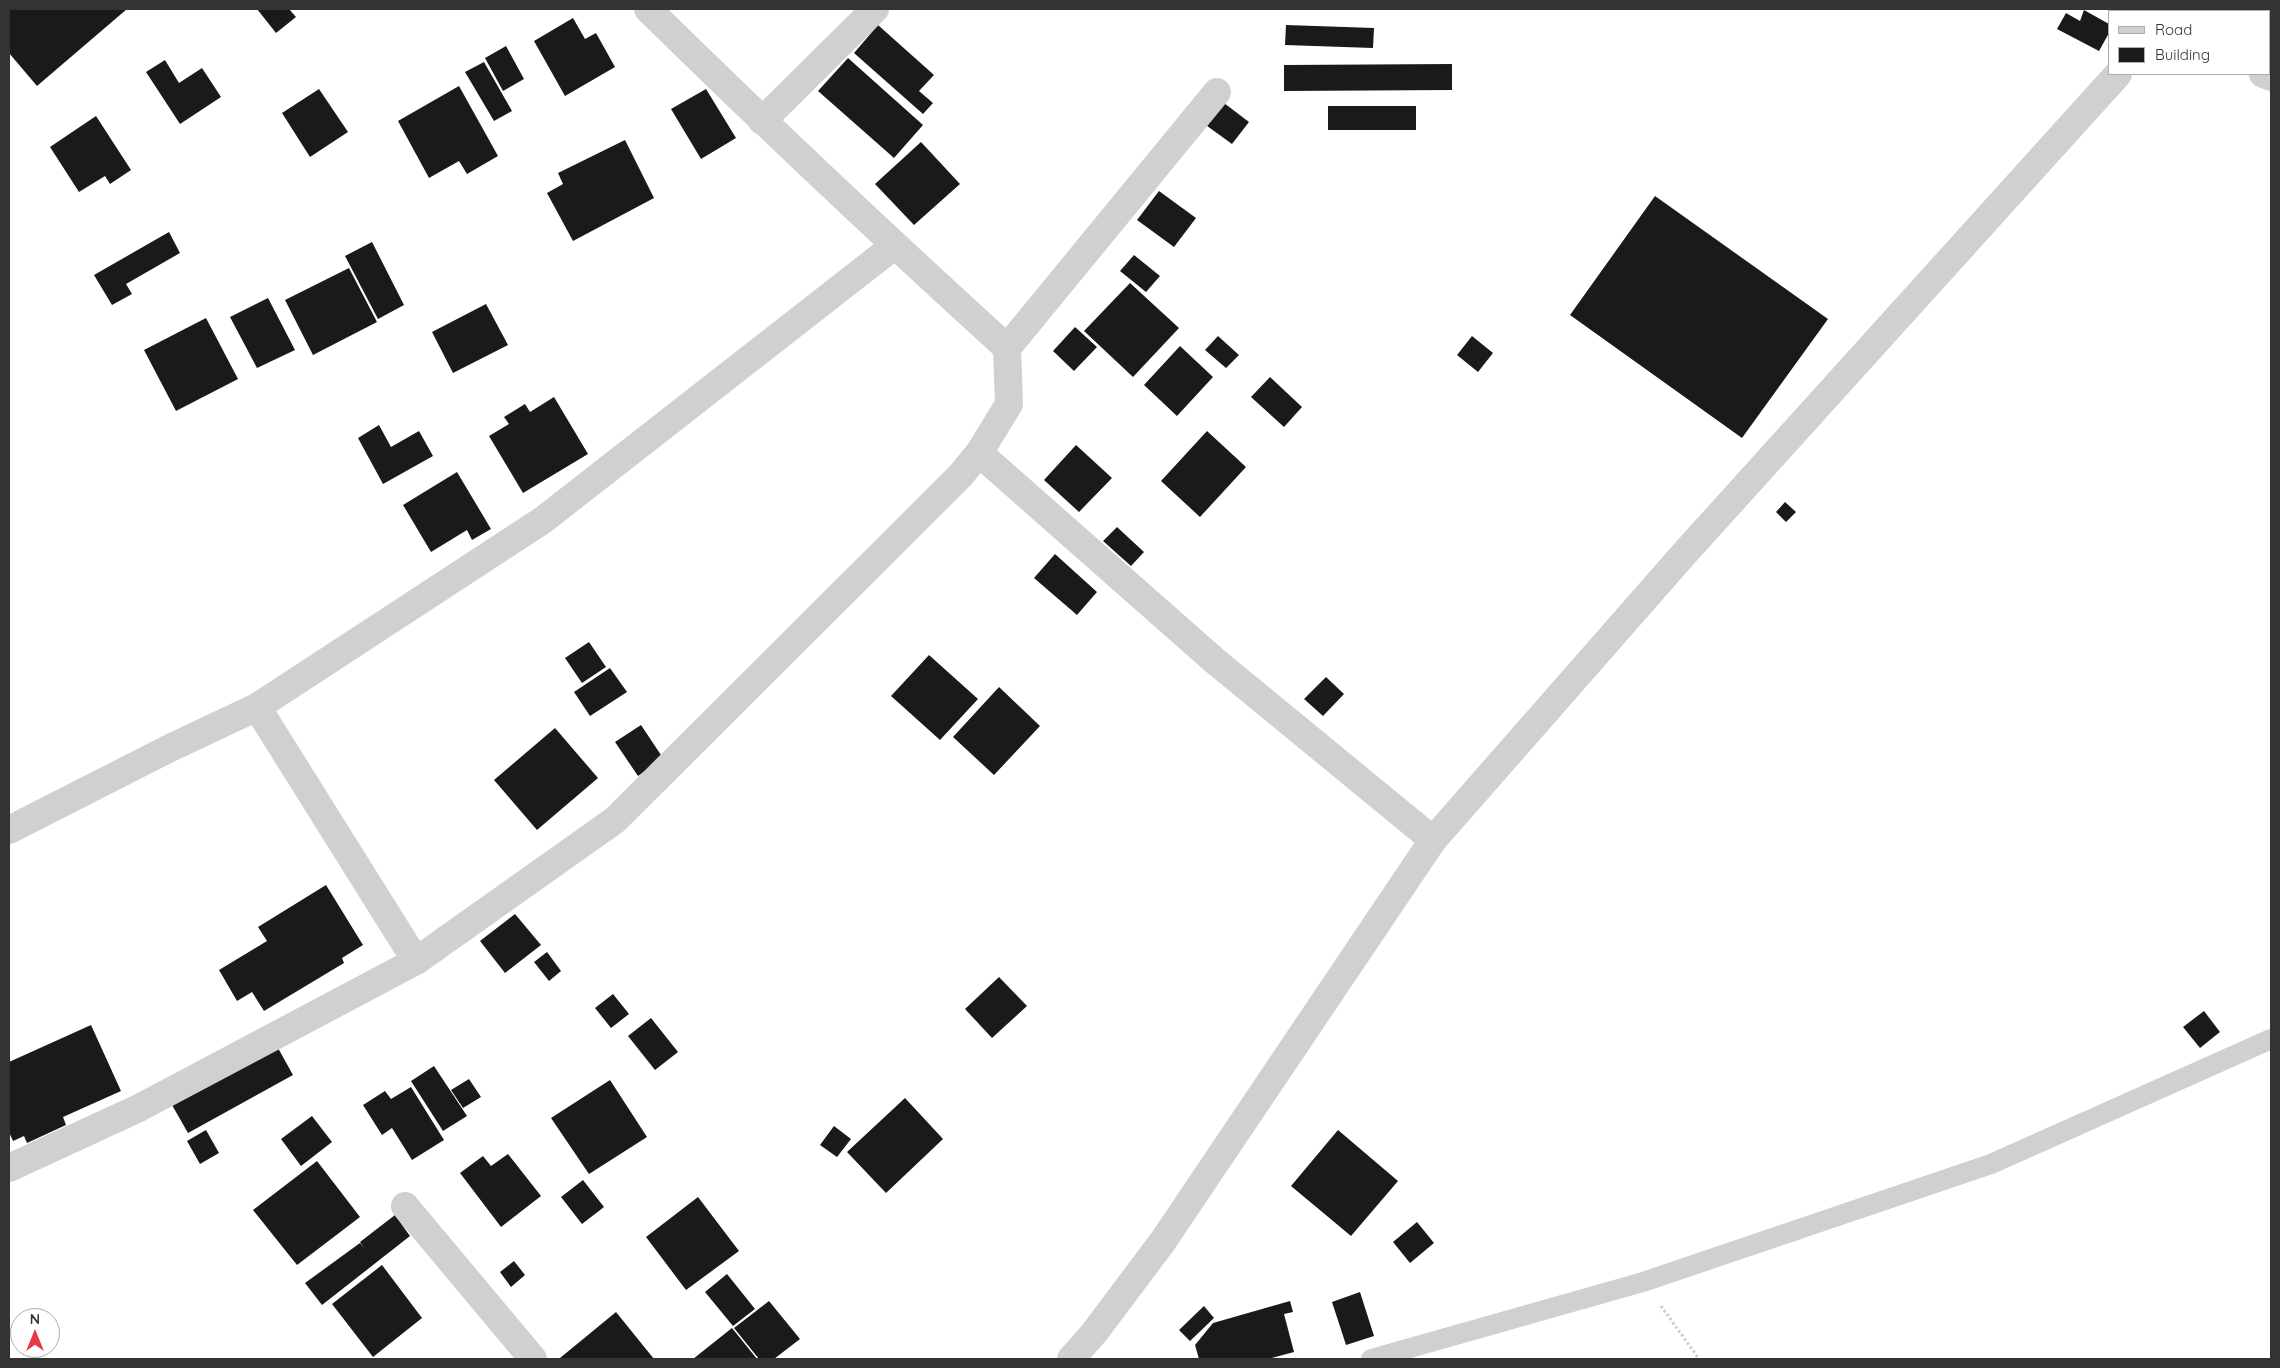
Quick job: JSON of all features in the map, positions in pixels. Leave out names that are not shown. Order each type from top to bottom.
[{"type":"street","points":[[648,9],[762,121],[894,246],[1007,348]]},
{"type":"street","points":[[762,121],[875,9]]},
{"type":"street","points":[[1071,1359],[1094,1333],[1163,1241],[1433,840],[1689,548],[2117,75]]},
{"type":"street","points":[[9,1168],[139,1108],[416,962],[615,820],[960,476],[979,453],[1009,404],[1007,348],[1217,92]]},
{"type":"street","points":[[9,830],[170,748],[257,708],[543,520],[894,246]]},
{"type":"street","points":[[979,453],[1215,662],[1433,840]]},
{"type":"street","points":[[257,708],[416,962]]},
{"type":"street","points":[[405,1206],[533,1359]]},
{"type":"lane","points":[[1370,1359],[1643,1282],[1992,1164],[2271,1039]]},
{"type":"path","points":[[1643,1282],[1699,1359]]},
{"type":"building","points":[[9,9],[127,9],[37,86],[9,53]]},
{"type":"building","points":[[257,9],[289,9],[296,17],[276,33]]},
{"type":"building","points":[[2084,10],[2108,23],[2108,35],[2099,51],[2057,29],[2066,13],[2080,21]]},
{"type":"building","points":[[573,18],[585,39],[596,33],[615,67],[565,96],[534,41]]},
{"type":"building","points":[[878,25],[934,75],[919,91],[933,103],[923,114],[854,53]]},
{"type":"building","points":[[1286,25],[1374,28],[1373,48],[1285,45]]},
{"type":"building","points":[[506,46],[524,79],[503,91],[485,58]]},
{"type":"building","points":[[848,58],[923,125],[894,158],[818,91]]},
{"type":"building","points":[[165,60],[179,83],[202,68],[221,97],[180,124],[146,72]]},
{"type":"building","points":[[484,62],[512,111],[494,121],[465,72]]},
{"type":"building","points":[[1452,64],[1452,90],[1284,91],[1284,65]]},
{"type":"building","points":[[459,86],[498,156],[467,174],[459,161],[429,178],[398,121]]},
{"type":"building","points":[[319,89],[348,132],[310,157],[282,113]]},
{"type":"building","points":[[706,89],[736,138],[701,159],[671,109]]},
{"type":"building","points":[[1220,100],[1249,122],[1232,144],[1203,123]]},
{"type":"building","points":[[1328,106],[1416,106],[1416,130],[1328,130]]},
{"type":"building","points":[[96,116],[131,170],[110,184],[105,176],[79,192],[50,147]]},
{"type":"building","points":[[625,140],[654,198],[573,241],[547,193],[563,184],[558,173]]},
{"type":"building","points":[[921,142],[960,184],[914,225],[875,184]]},
{"type":"building","points":[[1159,191],[1196,218],[1174,247],[1137,220]]},
{"type":"building","points":[[1655,196],[1828,319],[1742,438],[1570,315]]},
{"type":"building","points":[[169,232],[180,253],[126,284],[132,294],[112,305],[94,275]]},
{"type":"building","points":[[372,242],[404,305],[378,319],[345,256]]},
{"type":"building","points":[[1134,255],[1160,276],[1146,292],[1120,271]]},
{"type":"building","points":[[349,268],[377,322],[313,355],[285,300]]},
{"type":"building","points":[[1130,283],[1179,328],[1133,377],[1084,331]]},
{"type":"building","points":[[268,298],[295,350],[257,368],[230,317]]},
{"type":"building","points":[[486,304],[508,345],[453,373],[432,332]]},
{"type":"building","points":[[206,318],[238,379],[176,411],[144,350]]},
{"type":"building","points":[[1075,327],[1097,347],[1074,371],[1053,351]]},
{"type":"building","points":[[1218,336],[1239,355],[1226,368],[1205,350]]},
{"type":"building","points":[[1472,336],[1493,353],[1478,372],[1457,355]]},
{"type":"building","points":[[1180,346],[1213,377],[1177,416],[1144,385]]},
{"type":"building","points":[[1270,377],[1302,407],[1284,427],[1251,397]]},
{"type":"building","points":[[554,397],[588,454],[523,493],[489,436],[509,424],[504,417],[525,404],[530,412]]},
{"type":"building","points":[[379,425],[391,447],[419,431],[433,456],[383,484],[358,438]]},
{"type":"building","points":[[1207,431],[1246,467],[1200,517],[1161,481]]},
{"type":"building","points":[[1076,445],[1112,478],[1079,512],[1044,480]]},
{"type":"building","points":[[457,472],[491,529],[472,540],[467,530],[431,552],[403,505]]},
{"type":"building","points":[[1785,502],[1796,512],[1786,522],[1776,512]]},
{"type":"building","points":[[1117,527],[1144,552],[1131,566],[1103,541]]},
{"type":"building","points":[[1055,554],[1097,592],[1077,615],[1034,578]]},
{"type":"building","points":[[589,642],[606,667],[582,683],[565,658]]},
{"type":"building","points":[[929,655],[978,699],[940,740],[891,696]]},
{"type":"building","points":[[610,668],[627,692],[590,716],[574,692]]},
{"type":"building","points":[[1326,677],[1344,694],[1323,716],[1304,699]]},
{"type":"building","points":[[999,687],[1040,726],[994,775],[953,737]]},
{"type":"building","points":[[641,725],[663,758],[638,776],[615,742]]},
{"type":"building","points":[[555,728],[598,778],[537,830],[494,780]]},
{"type":"building","points":[[326,885],[363,945],[342,958],[344,963],[264,1011],[252,992],[237,1001],[219,970],[267,941],[258,927]]},
{"type":"building","points":[[515,914],[541,945],[505,973],[480,941]]},
{"type":"building","points":[[547,952],[561,971],[549,981],[534,962]]},
{"type":"building","points":[[999,977],[1027,1006],[992,1038],[965,1009]]},
{"type":"building","points":[[613,994],[629,1014],[611,1028],[595,1008]]},
{"type":"building","points":[[2204,1011],[2220,1032],[2200,1048],[2183,1027]]},
{"type":"building","points":[[651,1018],[678,1052],[655,1070],[628,1036]]},
{"type":"building","points":[[91,1025],[121,1091],[63,1117],[66,1125],[27,1143],[24,1136],[13,1141],[9,1132],[9,1062]]},
{"type":"building","points":[[278,1048],[293,1075],[188,1133],[172,1105]]},
{"type":"building","points":[[434,1066],[467,1116],[443,1131],[411,1081]]},
{"type":"building","points":[[469,1079],[481,1097],[463,1108],[451,1090]]},
{"type":"building","points":[[610,1080],[647,1137],[589,1174],[551,1118]]},
{"type":"building","points":[[411,1087],[444,1140],[412,1160],[392,1128],[382,1135],[363,1105],[385,1091],[391,1099]]},
{"type":"building","points":[[905,1098],[943,1139],[886,1193],[847,1152]]},
{"type":"building","points":[[312,1116],[332,1142],[301,1166],[281,1139]]},
{"type":"building","points":[[834,1126],[851,1139],[837,1157],[820,1145]]},
{"type":"building","points":[[206,1130],[219,1153],[200,1164],[187,1141]]},
{"type":"building","points":[[1338,1130],[1398,1181],[1351,1236],[1291,1186]]},
{"type":"building","points":[[508,1154],[541,1196],[501,1227],[460,1173],[483,1156],[491,1166]]},
{"type":"building","points":[[317,1161],[360,1217],[297,1265],[253,1210]]},
{"type":"building","points":[[583,1180],[604,1207],[582,1224],[561,1197]]},
{"type":"building","points":[[698,1197],[739,1251],[686,1290],[646,1237]]},
{"type":"building","points":[[395,1215],[410,1236],[322,1305],[305,1283],[360,1243],[364,1248],[360,1242]]},
{"type":"building","points":[[1417,1222],[1434,1243],[1410,1263],[1393,1242]]},
{"type":"building","points":[[514,1261],[525,1275],[511,1287],[500,1272]]},
{"type":"building","points":[[382,1265],[422,1318],[373,1357],[332,1304]]},
{"type":"building","points":[[727,1274],[755,1309],[733,1326],[705,1292]]},
{"type":"building","points":[[1360,1292],[1374,1336],[1346,1345],[1332,1302]]},
{"type":"building","points":[[769,1301],[800,1339],[774,1359],[759,1359],[734,1328]]},
{"type":"building","points":[[1290,1301],[1293,1312],[1284,1314],[1294,1352],[1268,1359],[1199,1359],[1195,1345],[1213,1323]]},
{"type":"building","points":[[1204,1306],[1214,1318],[1190,1341],[1179,1330]]},
{"type":"building","points":[[616,1312],[654,1359],[560,1358]]},
{"type":"building","points":[[732,1328],[757,1359],[693,1359]]}]
